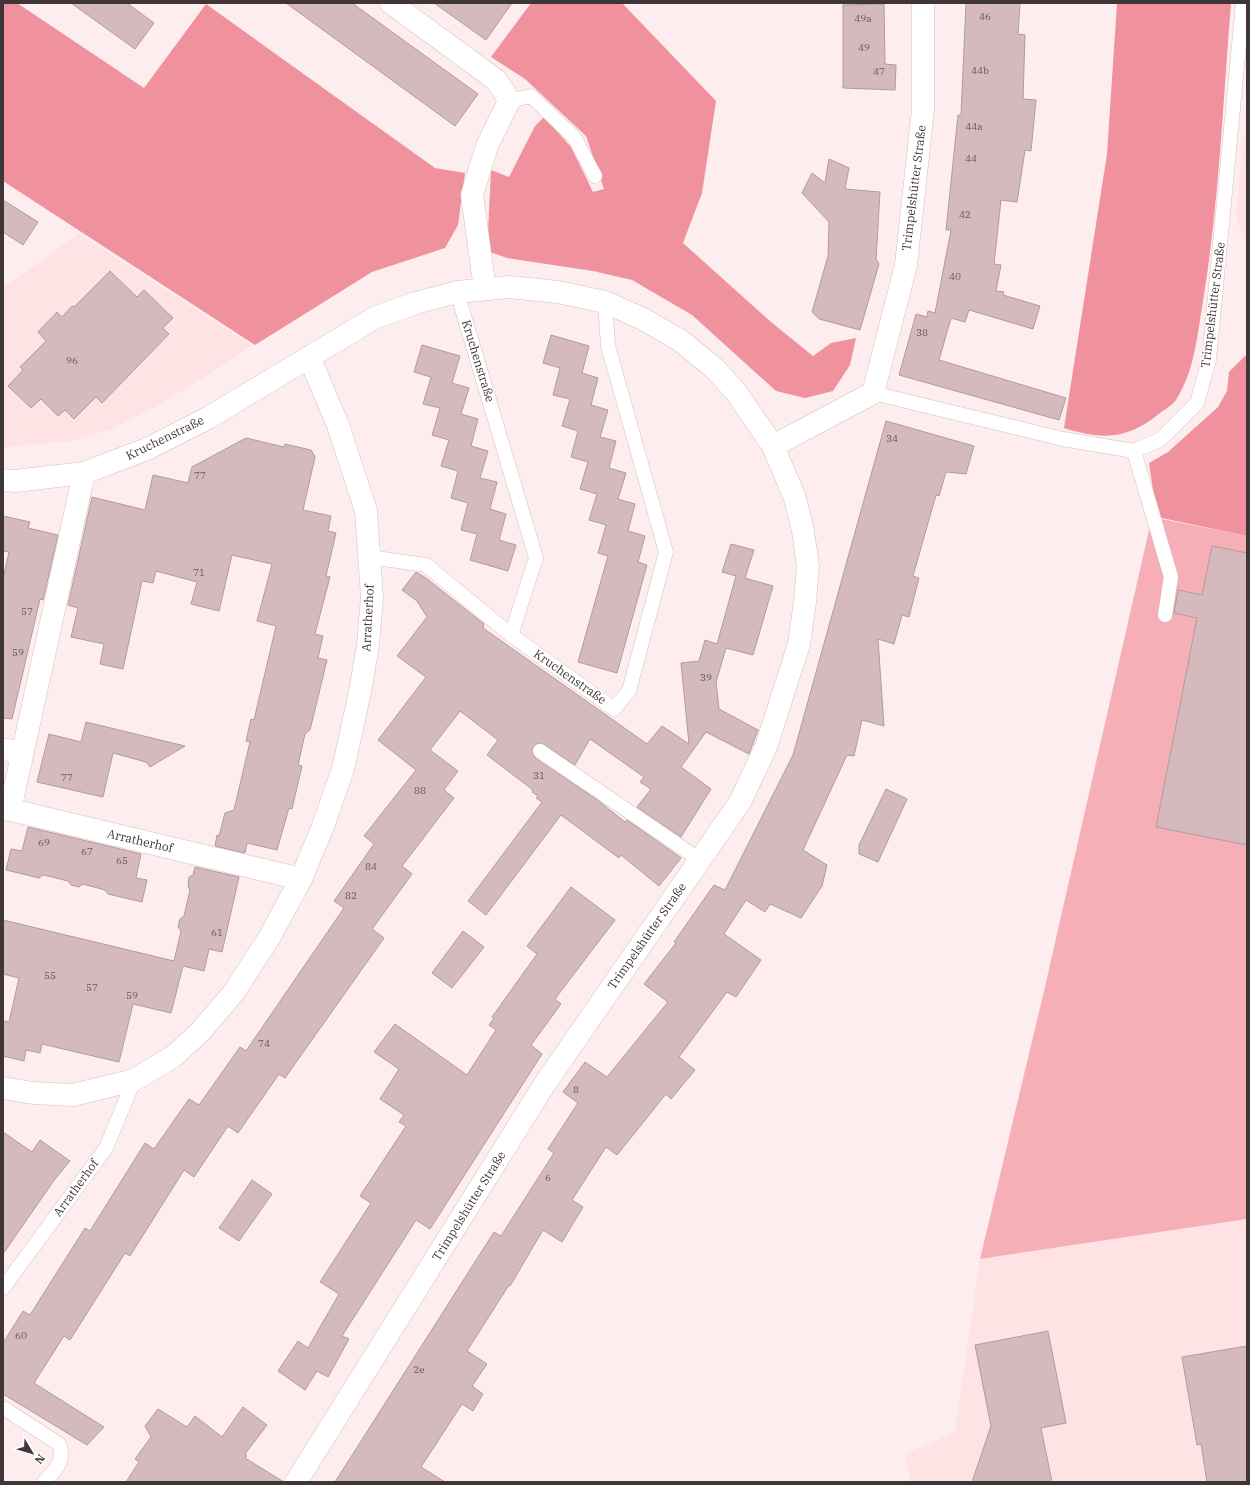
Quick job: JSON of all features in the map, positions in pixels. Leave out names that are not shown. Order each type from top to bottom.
[{"type":"street","points":[[391,3],[496,80],[505,92],[509,101],[487,146],[472,195],[485,289]]},
{"type":"street","name":"Trimpelshütter Straße","points":[[873,393],[906,265],[923,109],[923,3]]},
{"type":"street","name":"Kruchenstraße","points":[[3,480],[15,481],[84,473],[147,449],[208,418],[376,317],[416,303],[457,292],[509,287],[558,292],[605,302],[643,319],[681,341],[714,368],[736,392],[773,446]]},
{"type":"street","name":"Arratherhof","points":[[3,1088],[33,1093],[73,1095],[134,1080],[174,1056],[201,1031],[234,992],[269,938],[301,879],[323,826],[343,769],[360,692],[368,645],[372,597],[366,511],[338,425],[309,357]]},
{"type":"street","points":[[773,446],[873,393]]},
{"type":"street","name":"Trimpelshütter Straße","points":[[296,1482],[544,1085],[740,802],[757,768],[771,733],[799,644],[808,566],[803,531],[795,498],[773,446]]},
{"type":"street","points":[[6,809],[12,751],[84,473]]},
{"type":"street","name":"Arratherhof","points":[[6,809],[301,879]]},
{"type":"lane","name":"Trimpelshütter Straße","points":[[1134,451],[1160,439],[1197,402],[1209,360],[1243,3]]},
{"type":"lane","points":[[509,101],[531,96],[574,137],[595,176]]},
{"type":"lane","name":"Kruchenstraße","points":[[457,292],[536,558],[510,635],[614,709],[629,691],[666,552],[608,346],[605,302]]},
{"type":"lane","points":[[873,393],[1063,439],[1134,451],[1171,577],[1165,615]]},
{"type":"lane","points":[[369,557],[426,565],[510,635]]},
{"type":"lane","points":[[540,751],[700,860]]},
{"type":"lane","name":"Arratherhof","points":[[3,1288],[106,1148],[134,1080]]},
{"type":"lane","points":[[5,1409],[59,1444],[62,1452],[61,1461],[54,1472],[44,1482]]},
{"type":"shaded area","points":[[3,3],[17,3],[144,88],[206,4],[435,168],[465,173],[458,225],[445,248],[372,272],[255,345],[3,181]]},
{"type":"shaded area","points":[[531,3],[622,3],[716,101],[702,193],[683,243],[771,322],[813,356],[831,343],[856,338],[850,365],[833,391],[805,398],[776,391],[692,315],[632,280],[593,271],[507,258],[487,251],[491,170],[509,177],[535,126],[544,117],[571,147],[593,192],[604,189],[586,136],[525,79],[491,57]]},
{"type":"shaded area","points":[[1117,3],[1231,3],[1213,227],[1199,327],[1191,365],[1182,389],[1175,402],[1148,422],[1137,428],[1125,433],[1103,436],[1091,435],[1064,428],[1107,154]]},
{"type":"shaded area","points":[[1247,107],[1247,249],[1236,217]]},
{"type":"shaded area","points":[[79,234],[252,346],[163,403],[112,429],[70,441],[3,447],[3,288]]},
{"type":"shaded area","points":[[1245,356],[1247,356],[1247,536],[1157,517],[1149,463],[1168,452],[1218,407],[1227,391],[1229,372]]},
{"type":"shaded area","points":[[1152,517],[1247,536],[1247,1219],[980,1259],[1044,991]]},
{"type":"shaded area","points":[[1247,1219],[1247,1482],[910,1482],[905,1454],[955,1432],[980,1259]]},
{"type":"building","points":[[71,3],[127,3],[154,23],[135,49]]},
{"type":"building","points":[[286,3],[352,3],[478,94],[455,126]]},
{"type":"building","points":[[434,3],[512,3],[486,40]]},
{"type":"building","points":[[966,3],[1020,3],[1018,34],[1025,35],[1023,99],[1036,100],[1031,151],[1025,150],[1017,202],[1001,200],[994,264],[1001,265],[996,291],[1004,292],[1003,295],[1040,306],[1033,329],[969,310],[965,322],[951,318],[939,360],[1066,398],[1059,420],[899,375],[916,314],[927,317],[928,311],[935,313],[951,230],[946,230],[958,115],[961,115]]},
{"type":"building","points":[[884,4],[885,64],[896,65],[895,90],[843,88],[843,5]]},
{"type":"building","points":[[829,159],[849,168],[845,189],[880,192],[876,259],[879,264],[860,330],[819,319],[812,312],[828,256],[829,222],[802,193],[812,173],[825,183]]},
{"type":"building","points":[[3,200],[38,222],[23,245],[3,232]]},
{"type":"building","points":[[110,271],[137,297],[144,290],[173,318],[163,328],[169,334],[102,403],[96,397],[74,419],[65,410],[58,416],[41,399],[31,408],[8,386],[23,370],[20,367],[46,341],[38,332],[57,312],[62,317],[72,306],[74,307]]},
{"type":"building","points":[[551,335],[589,346],[582,373],[598,378],[591,405],[608,410],[600,437],[616,441],[609,468],[626,473],[618,499],[635,504],[628,531],[645,536],[638,562],[647,565],[617,673],[578,662],[608,556],[598,553],[606,525],[589,520],[597,494],[580,489],[588,462],[571,457],[578,431],[562,426],[570,399],[553,395],[560,368],[543,363]]},
{"type":"building","points":[[422,345],[460,356],[452,383],[469,388],[461,414],[478,419],[471,446],[488,451],[480,478],[497,482],[490,509],[506,514],[499,540],[516,545],[508,571],[470,560],[477,534],[461,530],[468,503],[451,498],[458,471],[441,466],[449,440],[432,435],[440,408],[423,404],[431,377],[414,372]]},
{"type":"building","points":[[886,421],[974,446],[966,474],[946,472],[939,496],[936,495],[913,576],[919,578],[909,617],[902,615],[894,644],[878,639],[884,726],[862,720],[854,756],[847,755],[803,850],[827,865],[822,886],[801,918],[770,904],[765,912],[746,900],[724,934],[761,960],[736,997],[727,992],[679,1057],[695,1070],[671,1099],[666,1094],[617,1155],[606,1147],[572,1200],[583,1207],[562,1242],[543,1230],[510,1286],[509,1285],[467,1351],[487,1364],[472,1386],[483,1394],[473,1411],[462,1404],[421,1467],[445,1482],[335,1482],[494,1232],[501,1236],[554,1153],[548,1149],[578,1103],[563,1092],[585,1062],[607,1077],[668,1002],[644,984],[676,943],[674,942],[714,885],[725,890],[793,755]]},
{"type":"building","points":[[246,438],[284,447],[285,444],[311,450],[315,457],[303,510],[331,516],[328,531],[336,533],[326,576],[330,577],[315,634],[323,636],[318,658],[327,660],[310,730],[305,734],[298,765],[302,766],[292,809],[289,808],[277,850],[247,843],[245,853],[215,846],[217,835],[219,836],[225,813],[234,810],[250,742],[246,741],[251,719],[254,720],[276,626],[257,621],[272,564],[232,555],[219,611],[191,604],[197,582],[156,571],[153,583],[142,581],[123,669],[100,664],[104,644],[71,637],[78,608],[68,605],[92,497],[145,510],[153,475],[188,483],[192,467]]},
{"type":"building","points":[[3,516],[30,522],[28,528],[58,535],[43,600],[40,599],[12,719],[3,718],[3,579],[9,552],[3,551]]},
{"type":"building","points":[[731,544],[754,550],[745,578],[773,586],[753,655],[726,648],[716,682],[719,709],[758,730],[749,754],[706,732],[681,767],[711,789],[681,837],[637,807],[651,789],[640,782],[644,777],[590,739],[575,765],[541,743],[536,744],[532,750],[535,758],[596,799],[625,822],[627,820],[681,858],[659,886],[621,855],[619,858],[561,815],[486,915],[468,901],[542,802],[536,798],[538,796],[532,792],[533,790],[487,755],[498,740],[460,711],[430,750],[458,771],[444,790],[454,798],[402,866],[412,874],[372,929],[384,938],[285,1078],[279,1074],[238,1133],[228,1126],[194,1177],[184,1170],[130,1256],[125,1253],[70,1340],[64,1336],[34,1383],[104,1427],[87,1445],[3,1394],[3,1343],[23,1311],[30,1315],[85,1228],[90,1231],[145,1143],[154,1149],[189,1099],[199,1105],[240,1047],[246,1051],[344,908],[334,901],[374,844],[364,836],[416,770],[378,740],[426,677],[397,656],[427,617],[417,601],[402,590],[416,572],[426,578],[484,624],[483,628],[647,744],[662,726],[689,744],[681,663],[699,661],[705,640],[717,644],[736,576],[722,572]]},
{"type":"building","points":[[1212,546],[1247,553],[1247,845],[1156,827],[1197,618],[1174,613],[1178,590],[1202,595]]},
{"type":"building","points":[[86,722],[185,746],[150,767],[146,762],[113,753],[103,797],[37,782],[49,734],[81,742]]},
{"type":"building","points":[[886,789],[907,799],[878,862],[859,854],[859,845]]},
{"type":"building","points":[[28,827],[141,854],[136,878],[147,880],[142,902],[108,894],[105,890],[83,884],[79,887],[71,885],[68,881],[56,878],[43,875],[39,878],[6,870],[11,849],[22,851]]},
{"type":"building","points":[[195,867],[239,877],[222,952],[209,949],[204,971],[183,966],[171,1013],[133,1004],[119,1062],[42,1044],[40,1053],[26,1050],[24,1061],[3,1056],[3,1021],[9,1022],[19,978],[3,974],[3,920],[174,961],[181,931],[178,927],[180,919],[184,916],[190,890],[188,886],[189,877],[193,875]]},
{"type":"building","points":[[571,887],[615,920],[555,999],[561,1004],[531,1045],[542,1054],[430,1229],[416,1220],[342,1336],[349,1339],[328,1377],[317,1371],[305,1390],[278,1371],[298,1341],[308,1348],[339,1294],[320,1282],[371,1203],[360,1196],[406,1126],[399,1122],[404,1115],[380,1099],[399,1069],[374,1052],[395,1024],[467,1075],[496,1030],[489,1025],[494,1018],[492,1017],[537,954],[527,946]]},
{"type":"building","points":[[463,931],[484,947],[452,988],[432,973]]},
{"type":"building","points":[[3,1132],[32,1152],[40,1140],[70,1161],[55,1179],[3,1254]]},
{"type":"building","points":[[252,1180],[272,1194],[239,1241],[219,1228]]},
{"type":"building","points":[[1048,1331],[1066,1423],[1041,1428],[1052,1482],[972,1482],[991,1426],[975,1345]]},
{"type":"building","points":[[1247,1346],[1247,1482],[1207,1482],[1201,1444],[1197,1445],[1182,1357]]},
{"type":"building","points":[[243,1407],[267,1425],[245,1454],[247,1456],[245,1458],[284,1482],[126,1482],[139,1462],[135,1459],[151,1437],[145,1426],[158,1409],[187,1427],[195,1416],[222,1437]]}]
